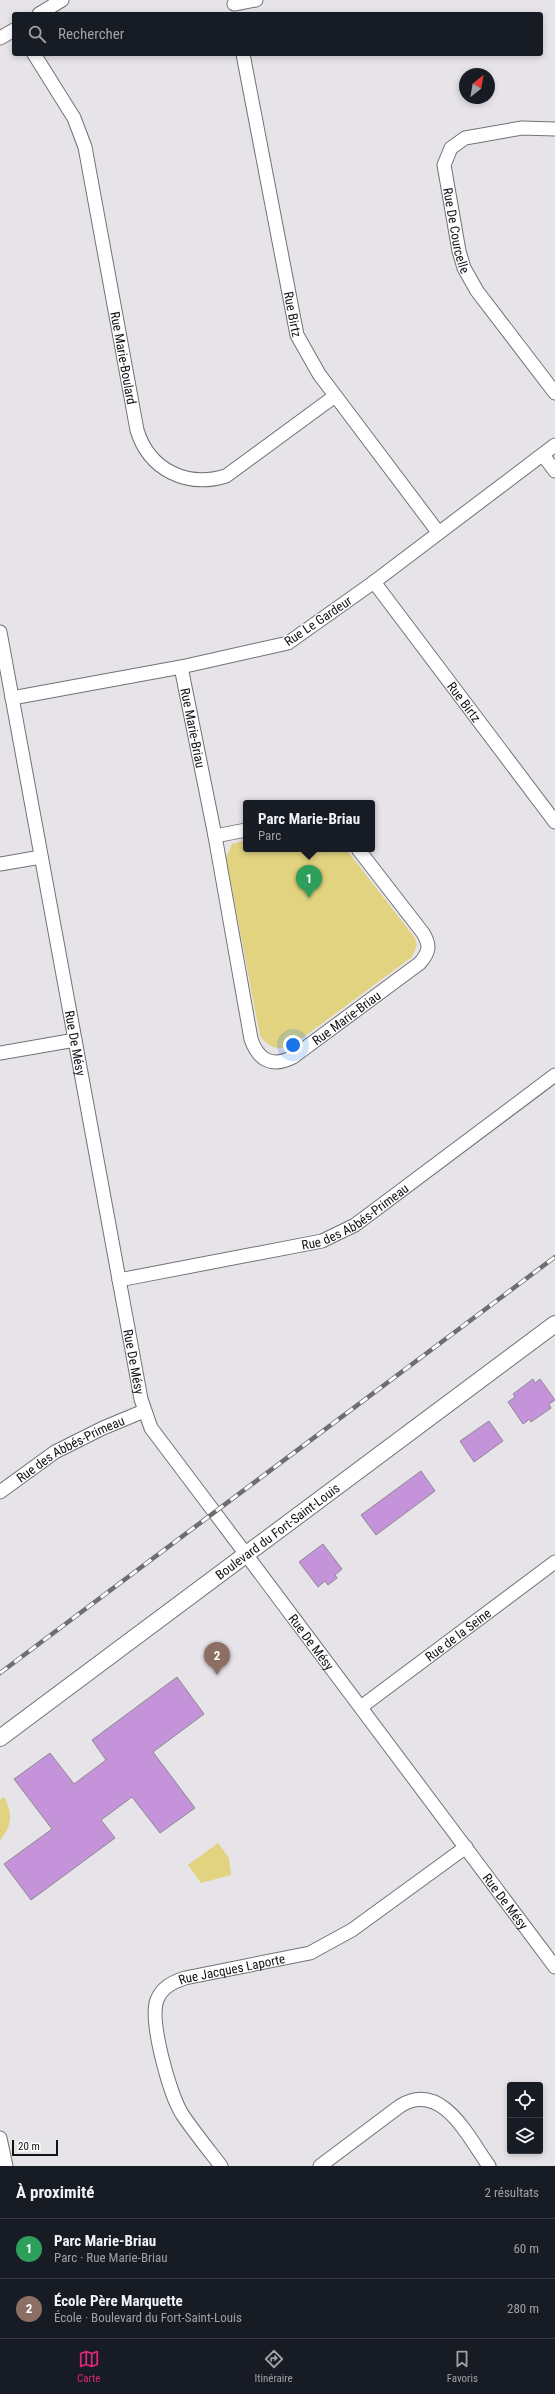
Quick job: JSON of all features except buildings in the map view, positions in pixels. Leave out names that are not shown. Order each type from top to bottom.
[{"type":"street","points":[[42,12],[62,0]]},
{"type":"street","points":[[234,6],[256,0]]},
{"type":"street","points":[[0,38],[12,31]]},
{"type":"street","name":"Rue Marie-Boulard","points":[[35,56],[74,118],[85,147],[136,422],[140,439],[150,456],[165,469],[184,478],[206,480],[226,476],[335,396]]},
{"type":"street","name":"Rue Birtz","points":[[243,56],[297,335],[310,361],[335,396],[438,532]]},
{"type":"street","name":"Rue De Courcelle","points":[[555,129],[522,128],[465,138],[450,148],[444,165],[459,251],[464,268],[477,291],[555,393]]},
{"type":"street","name":"Rue Le Gardeur","points":[[12,698],[181,667],[288,643],[374,582],[438,532],[555,445]]},
{"type":"street","points":[[543,454],[555,471]]},
{"type":"street","name":"Rue Birtz","points":[[374,582],[555,822]]},
{"type":"street","name":"Rue De Mésy","points":[[0,632],[119,1280],[144,1411],[151,1428],[555,1967]]},
{"type":"street","name":"Rue Marie-Briau","points":[[181,667],[215,836],[251,1039],[260,1057],[269,1062],[278,1063],[293,1057],[420,964],[429,950],[429,942],[424,933],[360,852]]},
{"type":"street","points":[[215,836],[243,831]]},
{"type":"street","points":[[0,864],[41,857]]},
{"type":"street","points":[[0,1053],[75,1040]]},
{"type":"street","name":"Rue des Abbés-Primeau","points":[[119,1280],[322,1241],[338,1235],[361,1220],[555,1075]]},
{"type":"street","name":"Boulevard du Fort-Saint-Louis","points":[[0,1738],[555,1324]]},
{"type":"street","name":"Rue des Abbés-Primeau","points":[[0,1492],[60,1449],[144,1411]]},
{"type":"street","name":"Rue de la Seine","points":[[361,1707],[555,1562]]},
{"type":"street","name":"Rue Jacques Laporte","points":[[221,2166],[182,2114],[167,2081],[154,2013],[157,2000],[163,1990],[173,1982],[185,1978],[310,1953],[352,1930],[466,1847]]},
{"type":"street","points":[[320,2166],[400,2106],[412,2099],[435,2101],[445,2108],[489,2166]]},
{"type":"street","points":[[0,2138],[6,2166]]},
{"type":"shaded area","points":[[243,841],[243,852],[348,852],[415,938],[417,945],[412,957],[290,1047],[273,1047],[260,1036],[226,857],[232,844]]},
{"type":"shaded area","points":[[4,1797],[9,1808],[10,1819],[7,1830],[0,1840],[0,1800]]},
{"type":"shaded area","points":[[218,1843],[229,1858],[231,1875],[201,1883],[188,1865]]},
{"type":"railway","points":[[0,1673],[555,1257]]},
{"type":"place","name":"Parc Marie-Briau","points":[[309,898]]},
{"type":"place","name":"École Père Marquette","points":[[217,1675]]}]
